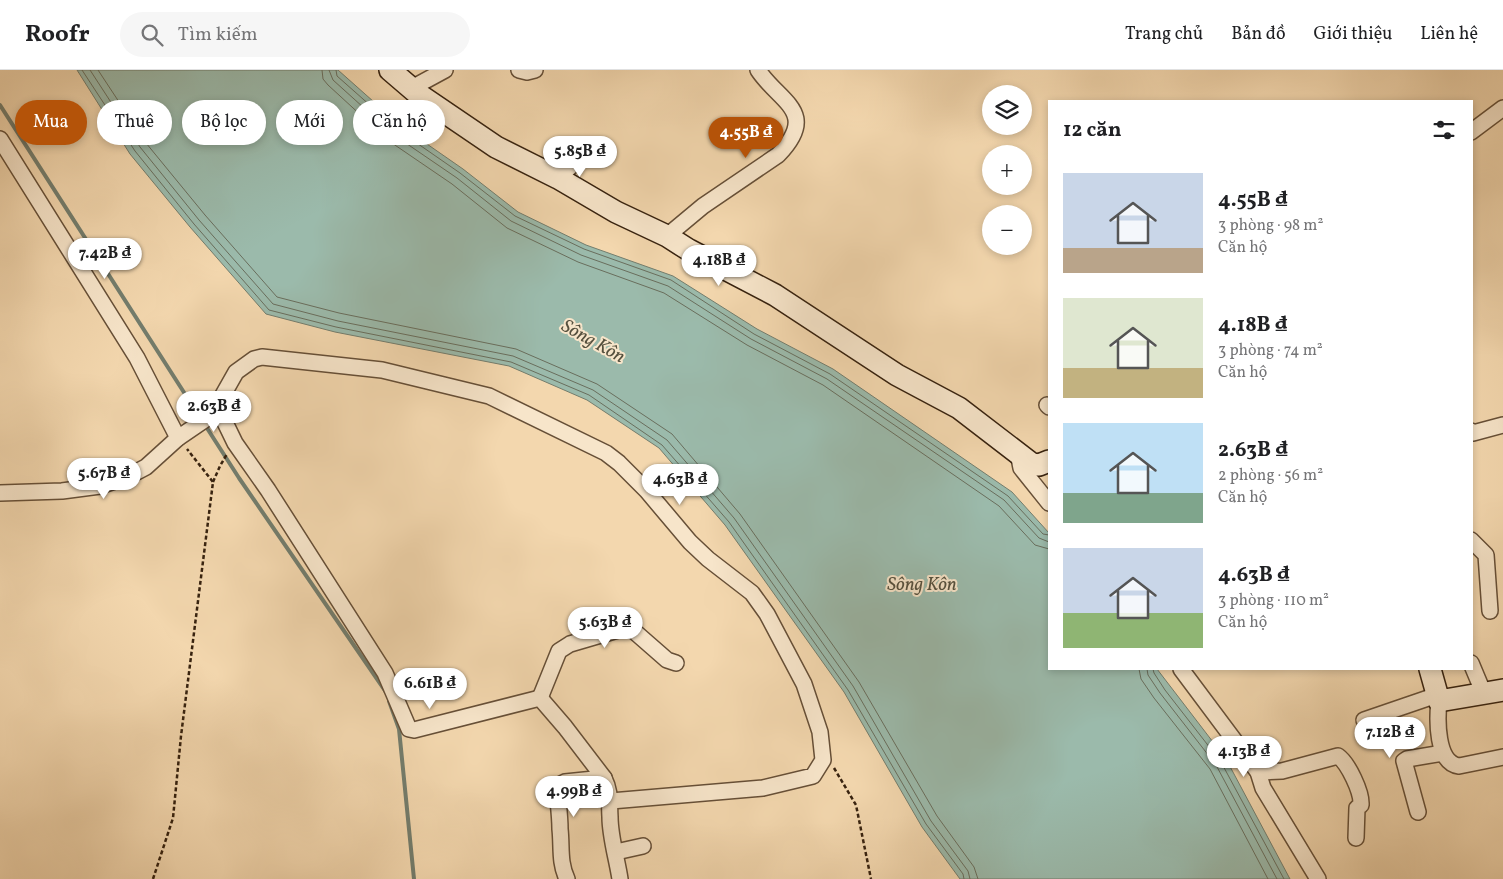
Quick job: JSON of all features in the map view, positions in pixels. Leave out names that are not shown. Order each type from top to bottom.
[{"type":"street","points":[[390,70],[410,89],[496,147],[558,178],[616,212],[667,236],[689,250],[775,296],[898,375],[959,408],[1032,464],[1039,465],[1048,461]]},
{"type":"street","points":[[410,89],[445,70]]},
{"type":"street","points":[[519,70],[527,72],[535,70]]},
{"type":"street","points":[[667,236],[718,195],[778,155],[787,146],[795,129],[796,118],[793,109],[764,72]]},
{"type":"street","points":[[1473,130],[1503,108]]},
{"type":"street","points":[[0,139],[137,358],[178,438]]},
{"type":"street","points":[[558,178],[581,156]]},
{"type":"street","points":[[0,493],[62,491],[100,486],[127,477],[146,467],[178,438],[215,412],[236,372],[254,359],[262,357],[382,370],[481,394],[599,449],[619,463],[667,514],[690,542],[708,559],[752,593],[767,614],[804,684],[820,732],[823,760],[813,776],[771,786],[611,801]]},
{"type":"street","points":[[215,412],[268,490],[386,673],[410,729],[414,730],[540,698]]},
{"type":"street","points":[[1473,433],[1503,425]]},
{"type":"street","points":[[1018,453],[1021,468],[1048,502]]},
{"type":"street","points":[[1473,542],[1486,555],[1490,612]]},
{"type":"street","points":[[540,698],[559,651],[570,644],[621,629],[629,629],[635,632],[667,660],[676,663]]},
{"type":"street","points":[[1473,666],[1493,692]]},
{"type":"street","points":[[1182,670],[1258,772],[1264,788],[1318,879]]},
{"type":"street","points":[[1430,670],[1438,698],[1437,722],[1443,753],[1447,761],[1452,765],[1459,766],[1503,757]]},
{"type":"street","points":[[1364,720],[1438,698],[1493,692]]},
{"type":"street","points":[[540,698],[565,727],[609,787],[611,801],[610,817],[620,879]]},
{"type":"street","points":[[1418,812],[1404,761],[1443,753]]},
{"type":"street","points":[[1258,772],[1282,771],[1338,756],[1346,766],[1360,796],[1361,805],[1357,808],[1356,813],[1356,838]]},
{"type":"street","points":[[567,879],[562,866],[559,843],[561,831],[557,789],[559,784],[565,782],[604,778]]},
{"type":"street","points":[[616,852],[643,846]]},
{"type":"path","points":[[178,438],[213,482]]},
{"type":"path","points":[[153,879],[172,818],[213,482],[220,466],[230,451]]},
{"type":"path","points":[[822,749],[856,805],[871,879]]},
{"type":"water","name":"Sông Kôn","points":[[77,70],[338,70],[372,100],[353,100],[353,145],[428,145],[463,169],[518,212],[586,245],[673,276],[757,329],[833,369],[1012,492],[1048,532],[1048,670],[1158,670],[1226,759],[1290,879],[960,879],[922,827],[844,692],[725,525],[659,448],[587,400],[509,366],[335,332],[266,314],[190,227],[124,145],[172,145],[172,100],[97,100],[97,102]]},
{"type":"waterway","points":[[0,105],[201,419]]},
{"type":"waterway","points":[[205,425],[239,478],[386,692]]},
{"type":"waterway","points":[[389,701],[399,729],[414,879]]}]
